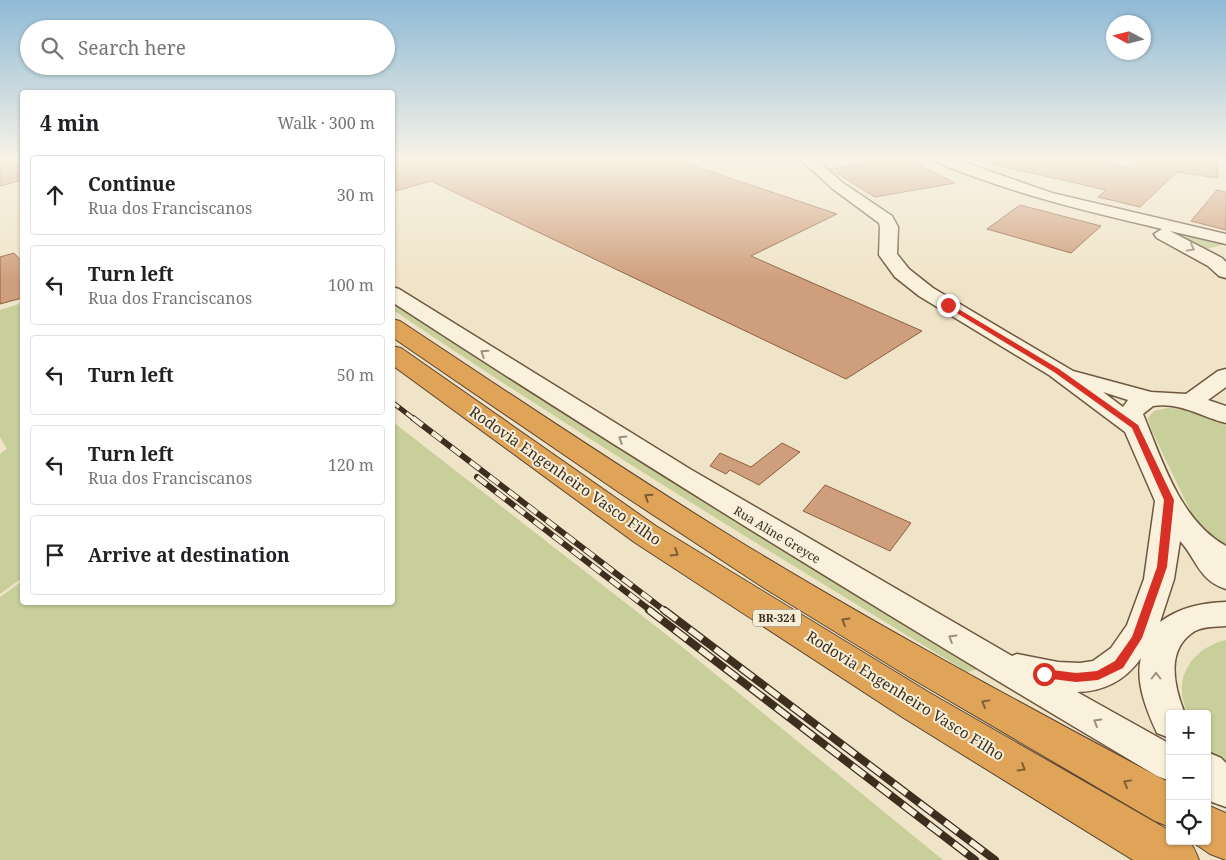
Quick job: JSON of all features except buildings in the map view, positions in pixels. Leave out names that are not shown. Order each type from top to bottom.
[{"type":"highway","name":"Rodovia Engenheiro Vasco Filho","points":[[395,328],[623,481],[774,579],[927,671],[1166,804]]},
{"type":"highway","name":"Rodovia Engenheiro Vasco Filho","points":[[395,355],[645,534],[916,705],[1176,860]]},
{"type":"highway","points":[[395,362],[426,377]]},
{"type":"highway","points":[[1211,829],[1226,838]]},
{"type":"main road","points":[[857,199],[886,220],[889,227],[888,255],[912,283],[1057,370],[1135,427]]},
{"type":"main road","points":[[1064,199],[1226,239]]},
{"type":"main road","points":[[1115,212],[1222,261]]},
{"type":"main road","name":"Rua Aline Greyce","points":[[395,296],[722,502],[994,663],[1166,762]]},
{"type":"main road","points":[[1057,370],[1150,399]]},
{"type":"main road","points":[[1191,401],[1226,376]]},
{"type":"main road","points":[[1226,416],[1191,401],[1170,398],[1138,402],[1131,414],[1135,427],[1169,500],[1207,560],[1226,578]]},
{"type":"main road","points":[[994,663],[1044,674],[1076,677],[1098,675],[1119,665],[1136,638],[1162,567],[1169,500]]},
{"type":"main road","points":[[1190,534],[1214,553],[1226,558]]},
{"type":"main road","points":[[1166,712],[1156,687],[1157,663],[1162,642],[1170,631],[1182,622],[1200,616],[1226,614]]},
{"type":"main road","points":[[1211,774],[1226,789]]},
{"type":"main road","points":[[1211,787],[1226,796]]},
{"type":"green space","points":[[1144,221],[1226,244],[1203,250]]},
{"type":"green space","points":[[395,301],[611,443],[971,657],[979,665],[978,669],[967,672],[749,539],[463,357],[395,311]]},
{"type":"green space","points":[[20,304],[20,579],[0,594],[0,454],[7,449],[0,437],[0,310]]},
{"type":"green space","points":[[1168,408],[1198,413],[1226,426],[1226,546],[1211,538],[1197,525],[1151,429],[1148,418],[1154,411]]},
{"type":"green space","points":[[395,424],[681,646],[943,860],[0,860],[0,597],[20,582],[20,605],[395,605]]},
{"type":"green space","points":[[1226,640],[1226,769],[1211,752],[1211,710],[1186,710],[1183,701],[1183,678],[1187,667],[1203,650]]},
{"type":"railway","points":[[395,404],[414,419]]},
{"type":"railway","points":[[413,418],[665,611]]},
{"type":"railway","points":[[477,477],[651,611]]},
{"type":"railway","points":[[649,610],[975,860]]},
{"type":"railway","points":[[664,610],[995,860]]},
{"type":"route","points":[[948,305],[1057,370],[1135,427],[1169,500],[1162,567],[1149,607],[1136,638],[1119,665],[1098,675],[1076,677],[1044,674]]}]
